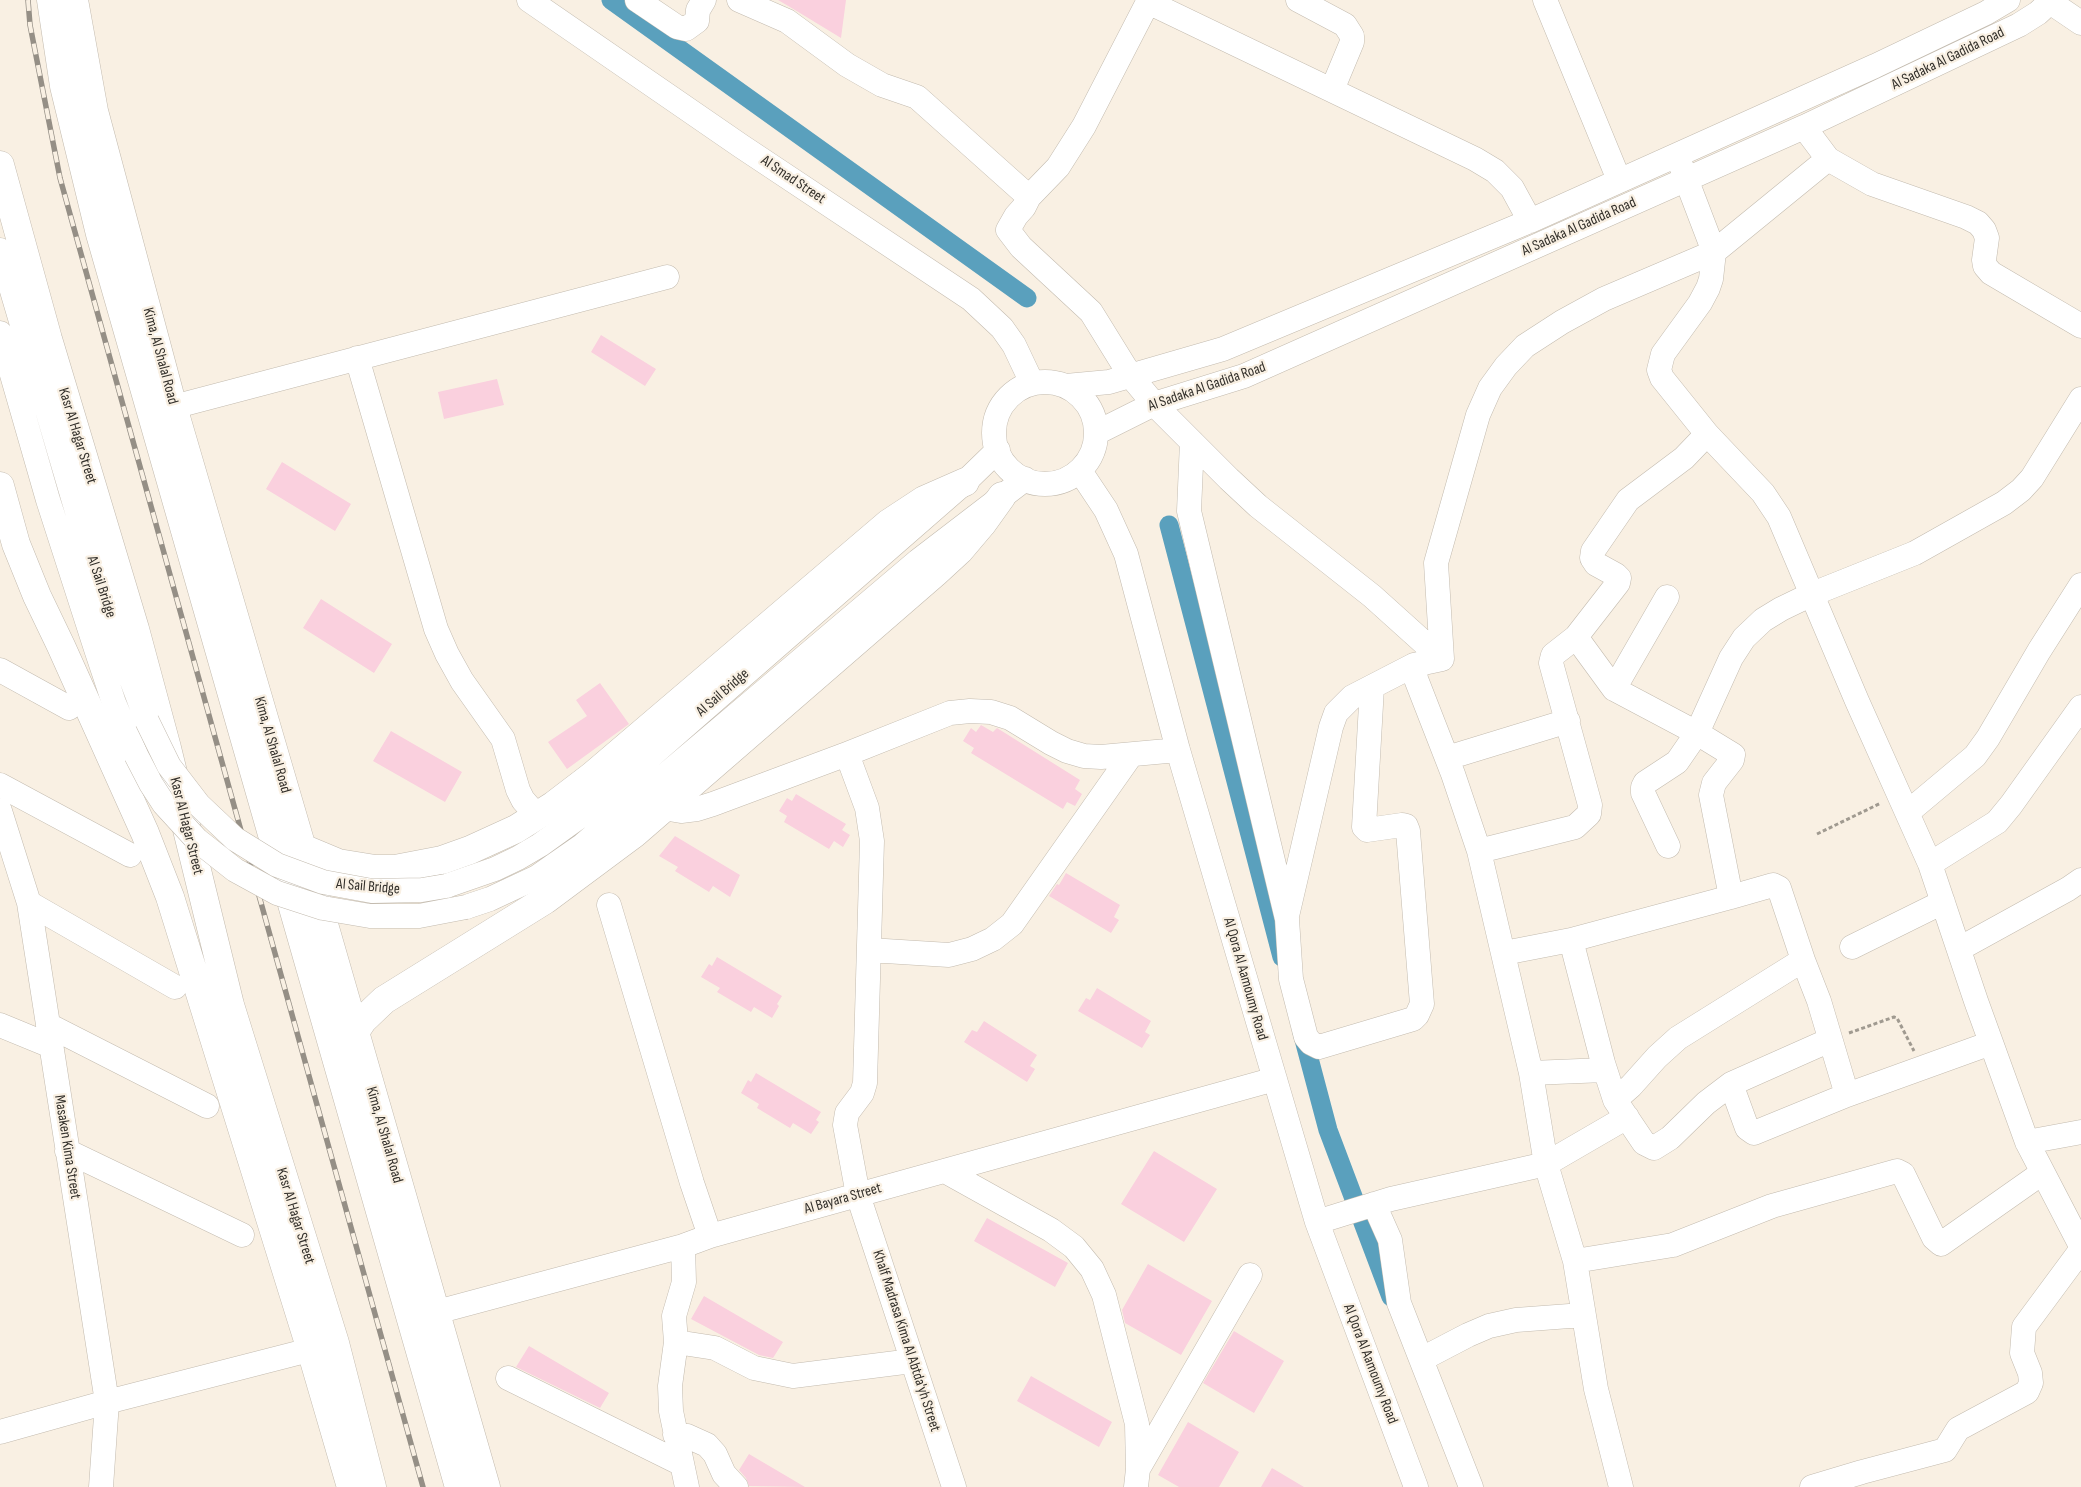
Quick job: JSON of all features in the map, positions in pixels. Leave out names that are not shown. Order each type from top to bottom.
[{"type":"main road","name":"Kima, Al Shalal Road","points":[[51,0],[64,86],[173,408],[355,1032],[423,1315],[459,1487]]},
{"type":"main road","name":"Kima, Al Shalal Road","points":[[74,0],[112,230],[423,1315],[486,1487]]},
{"type":"main road","name":"Kasr Al Hagar Street","points":[[0,165],[48,339],[134,629],[167,748],[230,1005],[323,1347],[351,1487]]},
{"type":"main road","points":[[302,848],[338,863],[356,867],[376,869],[414,866],[442,860],[470,850],[516,829],[538,816],[592,776],[889,523],[924,500],[965,482]]},
{"type":"main road","name":"Kasr Al Hagar Street","points":[[0,486],[16,544],[37,596],[62,646],[145,833],[170,897],[372,1487]]},
{"type":"main road","points":[[355,1032],[363,1020],[384,1000],[552,895],[621,845],[935,573],[977,530],[1002,496]]},
{"type":"street","name":"Al Smad Street","points":[[529,0],[749,151],[971,299],[1002,328],[1014,345],[1032,383]]},
{"type":"street","points":[[637,0],[676,27],[686,29],[697,22],[698,10],[704,0]]},
{"type":"street","points":[[739,0],[788,11],[847,66],[882,84],[917,97],[1029,197]]},
{"type":"street","points":[[1298,0],[1329,6],[1352,36],[1352,42],[1332,90]]},
{"type":"street","points":[[1545,0],[1620,180]]},
{"type":"street","name":"Al Sadaka Al Gadida Road","points":[[1066,386],[1109,382],[1223,349],[1530,221],[1875,66],[1986,13],[2008,0]]},
{"type":"street","points":[[1442,659],[1372,596],[1258,506],[1192,442],[1154,404],[1130,375],[1091,312],[1021,246],[1008,230],[1029,197],[1058,167],[1084,126],[1148,1],[1475,159],[1496,171],[1512,188],[1530,221]]},
{"type":"street","points":[[2051,1],[2081,23]]},
{"type":"street","name":"Al Sadaka Al Gadida Road","points":[[1096,433],[1154,404],[1244,376],[1804,127],[2019,25],[2051,1]]},
{"type":"street","points":[[1875,66],[1888,88]]},
{"type":"street","points":[[1804,127],[1828,159],[1872,184],[1966,217],[1978,224],[1984,230],[1987,238],[1984,260],[1985,266],[1991,273],[2081,326]]},
{"type":"street","points":[[1677,155],[1714,252],[1708,288],[1700,303],[1663,354],[1659,370],[1662,378],[1707,434],[1763,493],[1779,517],[1810,595],[1930,864],[2026,1142],[2081,1248],[2038,1305],[2024,1327],[2022,1353],[2030,1373],[2031,1383],[2027,1392],[1958,1429],[1945,1450],[1812,1487]]},
{"type":"street","points":[[1442,659],[1436,564],[1478,416],[1490,388],[1506,366],[1525,346],[1562,322],[1604,299],[1714,252],[1828,159]]},
{"type":"street","name":"Al Sail Bridge","points":[[0,250],[86,542],[147,722],[169,766],[198,806],[235,839],[277,865],[324,882],[372,891],[413,890],[446,886],[479,875],[518,858],[546,841],[590,809],[965,482],[998,450]]},
{"type":"street","points":[[173,408],[667,277]]},
{"type":"street","name":"Al Sail Bridge","points":[[0,333],[48,500],[114,704],[151,784],[164,804],[197,840],[235,870],[277,893],[323,908],[370,916],[419,916],[466,907],[490,899],[537,877],[584,845],[911,567],[1025,479]]},
{"type":"street","points":[[357,358],[436,629],[462,681],[503,739],[518,790],[526,804],[538,816]]},
{"type":"street","points":[[1049,382],[1066,386],[1078,394],[1088,405],[1094,419],[1096,433],[1094,447],[1089,460],[1080,470],[1068,478],[1054,483],[1039,483],[1025,479],[1013,472],[1004,462],[998,450],[994,434],[997,417],[1005,402],[1017,390],[1032,383],[1049,382]]},
{"type":"street","points":[[1668,846],[1643,793],[1643,787],[1645,783],[1677,762],[1697,733],[1731,658],[1744,638],[1763,620],[1781,608],[1915,553],[2010,498],[2032,478],[2081,399]]},
{"type":"street","points":[[1479,851],[1575,826],[1589,814],[1590,806],[1551,663],[1553,655],[1576,637],[1618,583],[1616,575],[1596,564],[1592,558],[1593,551],[1628,500],[1684,458],[1707,434]]},
{"type":"street","points":[[1192,442],[1189,511],[1286,919],[1292,979],[1306,1037],[1311,1043],[1319,1047],[1412,1019],[1417,1015],[1422,1004],[1408,831],[1406,826],[1402,825],[1367,830],[1364,826],[1372,687]]},
{"type":"street","name":"Al Qora Al Aamoumy Road","points":[[1080,470],[1106,510],[1126,554],[1178,750],[1275,1079],[1322,1221],[1416,1487]]},
{"type":"street","points":[[1902,803],[1974,756],[1988,738],[2039,651],[2081,586]]},
{"type":"street","points":[[1614,689],[1666,596]]},
{"type":"street","points":[[1576,637],[1614,689],[1697,733],[1733,755],[1732,760],[1714,783],[1711,795],[1731,897]]},
{"type":"street","points":[[1286,919],[1301,864],[1331,727],[1336,713],[1344,703],[1414,665],[1442,659]]},
{"type":"street","points":[[1414,665],[1416,678],[1469,818],[1479,851],[1531,1074],[1546,1164],[1575,1261],[1596,1389],[1621,1487]]},
{"type":"street","points":[[0,670],[69,708]]},
{"type":"street","points":[[1930,864],[1997,822],[2011,806],[2081,707]]},
{"type":"street","points":[[663,808],[681,811],[697,809],[847,754],[950,713],[970,710],[990,712],[1010,718],[1051,743],[1067,751],[1084,756],[1101,758],[1178,750]]},
{"type":"street","points":[[1447,758],[1568,721]]},
{"type":"street","name":"Khalf Madrasa Kima Al Abtda'yh Street","points":[[847,754],[867,808],[872,841],[865,1083],[862,1093],[847,1113],[845,1125],[858,1195],[954,1487]]},
{"type":"street","points":[[869,950],[949,955],[972,949],[1000,934],[1012,924],[1131,755]]},
{"type":"street","points":[[0,785],[130,855]]},
{"type":"street","name":"Masaken Kima Street","points":[[0,811],[28,903],[107,1402],[101,1487]]},
{"type":"street","points":[[1960,948],[2081,880]]},
{"type":"street","points":[[1504,953],[1571,940],[1773,885],[1779,888],[1819,1001],[1846,1095]]},
{"type":"street","points":[[1852,948],[1943,902]]},
{"type":"street","points":[[28,903],[175,987]]},
{"type":"street","points":[[609,905],[692,1183],[710,1236]]},
{"type":"street","points":[[1571,940],[1605,1070],[1621,1109],[1644,1143],[1654,1148],[1670,1138],[1706,1103],[1731,1084],[1830,1040]]},
{"type":"street","points":[[1322,1221],[1371,1205],[1440,1187],[1546,1164],[1621,1109],[1631,1086],[1657,1056],[1678,1038],[1803,960]]},
{"type":"street","points":[[0,1025],[49,1036],[208,1106]]},
{"type":"street","points":[[1731,1084],[1747,1128],[1754,1133],[1846,1095],[1991,1043]]},
{"type":"street","points":[[1531,1074],[1605,1070]]},
{"type":"street","name":"Al Bayara Street","points":[[423,1315],[683,1246],[710,1236],[1275,1079]]},
{"type":"street","points":[[2026,1142],[2081,1132]]},
{"type":"street","points":[[67,1151],[242,1234]]},
{"type":"street","points":[[946,1171],[1051,1230],[1074,1246],[1092,1269],[1104,1295],[1137,1424],[1137,1478]]},
{"type":"street","points":[[1575,1261],[1673,1245],[1772,1206],[1897,1171],[1903,1174],[1934,1238],[1941,1244],[2042,1173]]},
{"type":"street","points":[[1371,1205],[1390,1240],[1399,1303],[1471,1487]]},
{"type":"street","points":[[683,1246],[684,1282],[674,1316],[676,1342],[670,1386],[671,1411],[675,1435],[687,1487]]},
{"type":"street","points":[[1137,1478],[1250,1275]]},
{"type":"street","points":[[1422,1359],[1489,1326],[1516,1320],[1583,1315]]},
{"type":"street","points":[[676,1342],[715,1348],[754,1368],[793,1376],[912,1361]]},
{"type":"street","points":[[0,1432],[107,1402],[323,1347]]},
{"type":"street","points":[[508,1378],[682,1464]]},
{"type":"street","points":[[675,1435],[686,1436],[707,1445],[715,1454],[724,1474],[736,1487]]},
{"type":"path","points":[[1816,834],[1902,803]]},
{"type":"path","points":[[1830,1040],[1894,1017],[1897,1018],[1922,1067]]},
{"type":"building","points":[[778,0],[846,0],[841,38],[795,10]]},
{"type":"building","points":[[601,335],[656,369],[645,386],[591,352]]},
{"type":"building","points":[[497,379],[504,405],[444,419],[438,392]]},
{"type":"building","points":[[282,462],[351,504],[335,531],[266,489]]},
{"type":"building","points":[[321,599],[392,644],[374,673],[303,628]]},
{"type":"building","points":[[600,683],[629,724],[567,769],[548,742],[587,716],[576,700]]},
{"type":"building","points":[[981,725],[993,732],[997,728],[1080,780],[1075,789],[1082,794],[1075,806],[1067,802],[1063,809],[971,753],[974,748],[963,741],[971,728],[976,732]]},
{"type":"building","points":[[391,731],[462,772],[445,802],[373,761]]},
{"type":"building","points":[[796,794],[846,824],[842,830],[850,835],[843,847],[834,841],[829,849],[784,822],[787,816],[779,811],[787,798],[792,801]]},
{"type":"building","points":[[675,836],[740,875],[730,897],[713,886],[709,892],[675,871],[678,867],[659,856]]},
{"type":"building","points":[[1066,873],[1120,905],[1114,917],[1119,920],[1111,933],[1049,896],[1057,884],[1059,885]]},
{"type":"building","points":[[717,957],[782,996],[772,1018],[754,1007],[751,1012],[717,992],[720,988],[701,977],[709,964],[712,966]]},
{"type":"building","points":[[1097,988],[1151,1021],[1145,1032],[1150,1035],[1142,1048],[1078,1011],[1086,998],[1090,1000]]},
{"type":"building","points":[[984,1021],[1037,1055],[1030,1066],[1035,1069],[1027,1082],[964,1042],[972,1030],[977,1032]]},
{"type":"building","points":[[756,1073],[821,1112],[816,1120],[819,1122],[811,1134],[793,1123],[790,1128],[757,1108],[759,1104],[741,1093],[748,1080],[751,1082]]},
{"type":"building","points":[[1154,1151],[1217,1189],[1184,1242],[1121,1204]]},
{"type":"building","points":[[987,1218],[1068,1263],[1055,1287],[974,1241]]},
{"type":"building","points":[[1148,1264],[1212,1301],[1181,1355],[1125,1323],[1122,1310]]},
{"type":"building","points":[[704,1296],[783,1342],[773,1358],[759,1355],[691,1319]]},
{"type":"building","points":[[1234,1331],[1284,1361],[1254,1413],[1203,1383]]},
{"type":"building","points":[[529,1346],[609,1393],[600,1408],[516,1367]]},
{"type":"building","points":[[1031,1376],[1112,1422],[1099,1447],[1017,1401]]},
{"type":"building","points":[[1188,1422],[1239,1452],[1219,1487],[1179,1487],[1158,1475]]},
{"type":"building","points":[[749,1454],[805,1487],[749,1486],[746,1478],[739,1470]]},
{"type":"building","points":[[1272,1468],[1304,1487],[1261,1487]]},
{"type":"waterway","points":[[611,0],[1027,298]]},
{"type":"waterway","points":[[1169,525],[1282,957]]},
{"type":"waterway","points":[[1302,1032],[1328,1130],[1391,1297]]},
{"type":"railway","points":[[28,0],[30,25],[60,178],[423,1487]]}]
